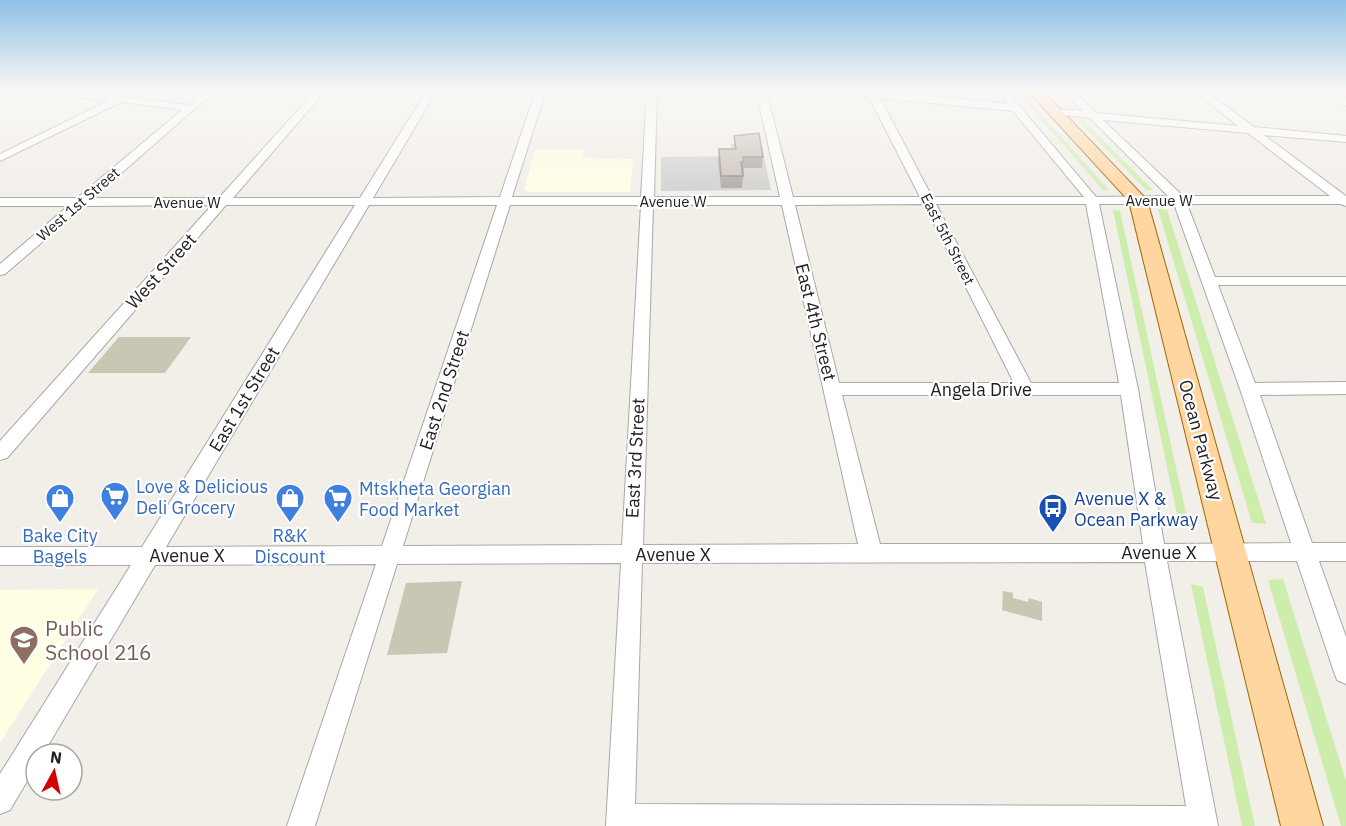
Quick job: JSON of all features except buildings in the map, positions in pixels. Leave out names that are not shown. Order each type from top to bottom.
[{"type":"main road","name":"Ocean Parkway","points":[[1070,129],[1137,200],[1302,826]]},
{"type":"street","points":[[0,158],[60,129]]},
{"type":"street","name":"West 1st Street","points":[[0,271],[167,129]]},
{"type":"street","name":"West Street","points":[[0,453],[287,129]]},
{"type":"street","name":"East 1st Street","points":[[0,801],[408,129]]},
{"type":"street","name":"East 2nd Street","points":[[301,826],[528,129]]},
{"type":"street","name":"East 3rd Street","points":[[620,822],[650,129]]},
{"type":"street","name":"East 4th Street","points":[[770,129],[871,553]]},
{"type":"street","name":"East 5th Street","points":[[891,129],[1025,388]]},
{"type":"street","points":[[620,822],[1203,823],[1129,389],[1092,201],[1088,192],[1034,129]]},
{"type":"street","points":[[1106,129],[1179,200],[1249,388],[1346,672]]},
{"type":"street","points":[[1235,129],[1346,139]]},
{"type":"street","points":[[1251,130],[1345,201]]},
{"type":"street","name":"Avenue W","points":[[0,202],[1345,201]]},
{"type":"street","points":[[1208,281],[1346,281]]},
{"type":"street","points":[[1249,388],[1346,388]]},
{"type":"street","name":"Angela Drive","points":[[832,389],[1129,389]]},
{"type":"street","name":"Avenue X","points":[[0,556],[1346,552]]},
{"type":"shaded area","points":[[761,143],[771,190],[661,191],[661,157],[732,156],[731,144]]},
{"type":"shaded area","points":[[584,149],[583,158],[633,159],[630,192],[529,192],[524,190],[535,150]]},
{"type":"shaded area","points":[[119,337],[191,337],[165,373],[88,373]]},
{"type":"shaded area","points":[[462,581],[447,653],[387,655],[406,583]]},
{"type":"shaded area","name":"Public School 216","points":[[98,589],[0,743],[0,590]]},
{"type":"shaded area","points":[[1003,591],[1013,593],[1013,598],[1028,602],[1029,598],[1042,602],[1042,621],[1002,610]]},
{"type":"green space","points":[[1049,129],[1054,129],[1109,190],[1103,190]]},
{"type":"green space","points":[[1085,129],[1092,129],[1153,190],[1146,190]]},
{"type":"green space","points":[[1158,209],[1167,210],[1266,524],[1252,523]]},
{"type":"green space","points":[[1113,210],[1120,211],[1189,527],[1179,524]]},
{"type":"green space","points":[[1283,579],[1346,781],[1346,826],[1341,826],[1268,580]]},
{"type":"green space","points":[[1191,584],[1203,587],[1255,826],[1242,826]]},
{"type":"place","name":"Love & Delicious Deli Grocery","points":[[115,522]]},
{"type":"place","name":"Bake City Bagels","points":[[60,524]]},
{"type":"place","name":"R&K Discount","points":[[290,524]]},
{"type":"place","name":"Mtskheta Georgian Food Market","points":[[338,524]]},
{"type":"place","name":"Avenue X & Ocean Parkway","points":[[1053,534]]},
{"type":"place","name":"Public School 216","points":[[24,666]]}]
